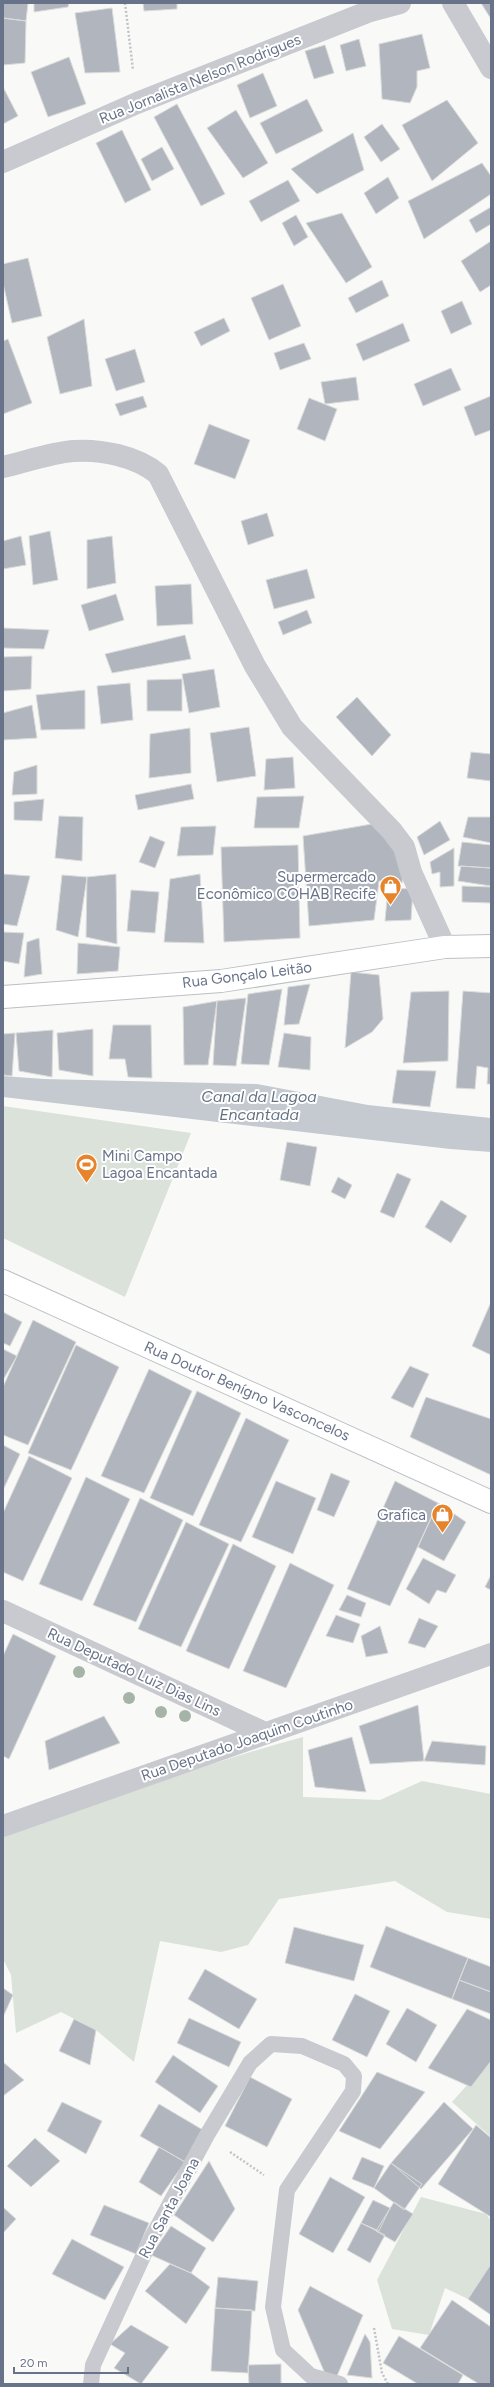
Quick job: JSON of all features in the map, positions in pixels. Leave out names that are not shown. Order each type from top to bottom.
[{"type":"main road","name":"Rua Gonçalo Leitão","points":[[3,997],[221,981],[445,947],[491,946]]},
{"type":"main road","name":"Rua Doutor Benígno Vasconcelos","points":[[3,1281],[491,1502]]},
{"type":"street","name":"Rua Jornalista Nelson Rodrigues","points":[[3,162],[136,103],[370,11],[400,3]]},
{"type":"street","points":[[453,3],[491,68]]},
{"type":"street","points":[[3,467],[72,451],[99,452],[132,459],[146,465],[158,474],[255,666],[292,726],[388,827],[404,847],[411,872],[445,947]]},
{"type":"street","name":"Rua Deputado Luiz Dias Lins","points":[[3,1611],[266,1733]]},
{"type":"street","name":"Rua Deputado Joaquim Coutinho","points":[[3,1826],[491,1654]]},
{"type":"lane","name":"Rua Santa Joana","points":[[91,2384],[93,2366],[151,2239],[207,2136],[250,2063],[271,2044],[302,2046],[344,2064],[354,2076],[353,2091],[287,2190]]},
{"type":"lane","points":[[287,2190],[273,2308],[283,2350],[311,2376],[340,2384]]},
{"type":"path","points":[[125,3],[136,103]]},
{"type":"path","points":[[207,2136],[287,2190]]},
{"type":"path","points":[[374,2328],[382,2373],[388,2384]]},
{"type":"shaded area","name":"Mini Campo Lagoa Encantada","points":[[3,1106],[191,1133],[125,1297],[3,1238]]},
{"type":"shaded area","points":[[303,1737],[303,1797],[380,1800],[422,1781],[491,1794],[491,1919],[447,1912],[395,1881],[279,1899],[248,1945],[221,1952],[160,1941],[134,2062],[96,2030],[61,2012],[16,2033],[11,1975],[3,1959],[3,1836],[227,1759]]},
{"type":"shaded area","points":[[491,2058],[491,2137],[452,2102]]},
{"type":"shaded area","points":[[421,2197],[486,2214],[491,2221],[491,2264],[468,2299],[445,2288],[429,2335],[392,2329],[377,2280]]},
{"type":"water","name":"Canal da Lagoa Encantada","points":[[3,1076],[44,1079],[257,1084],[368,1105],[491,1118],[491,1152],[450,1149],[3,1097]]},
{"type":"building","points":[[3,3],[28,3],[26,21],[3,18]]},
{"type":"building","points":[[34,3],[69,3],[68,7],[34,12]]},
{"type":"building","points":[[143,3],[177,3],[177,9],[144,11]]},
{"type":"building","points":[[481,3],[491,3],[491,19]]},
{"type":"building","points":[[112,8],[120,72],[85,73],[75,13]]},
{"type":"building","points":[[3,18],[26,21],[25,63],[3,65]]},
{"type":"building","points":[[422,34],[430,68],[417,71],[417,87],[410,103],[382,99],[379,44]]},
{"type":"building","points":[[359,39],[366,66],[346,71],[340,45]]},
{"type":"building","points":[[325,45],[334,73],[314,79],[305,51]]},
{"type":"building","points":[[69,57],[86,104],[48,117],[31,72]]},
{"type":"building","points":[[263,73],[277,106],[250,118],[237,85]]},
{"type":"building","points":[[3,87],[18,116],[3,124]]},
{"type":"building","points":[[307,99],[323,131],[276,154],[260,123]]},
{"type":"building","points":[[447,100],[478,143],[432,181],[402,125]]},
{"type":"building","points":[[177,104],[225,194],[201,206],[154,117]]},
{"type":"building","points":[[236,110],[268,163],[243,178],[207,128]]},
{"type":"building","points":[[382,124],[400,149],[381,162],[364,137]]},
{"type":"building","points":[[122,130],[151,190],[125,203],[96,143]]},
{"type":"building","points":[[353,133],[364,170],[317,194],[291,169]]},
{"type":"building","points":[[162,147],[174,169],[152,181],[141,159]]},
{"type":"building","points":[[482,163],[491,176],[491,194],[424,239],[408,201]]},
{"type":"building","points":[[388,177],[399,198],[376,214],[364,193]]},
{"type":"building","points":[[288,180],[300,201],[261,222],[249,201]]},
{"type":"building","points":[[491,207],[491,224],[476,233],[469,220]]},
{"type":"building","points":[[342,213],[372,267],[346,283],[306,223]]},
{"type":"building","points":[[296,215],[308,237],[294,246],[282,223]]},
{"type":"building","points":[[491,241],[491,285],[480,292],[461,261]]},
{"type":"building","points":[[28,258],[42,316],[12,323],[3,283],[3,264]]},
{"type":"building","points":[[382,280],[389,296],[356,313],[348,298]]},
{"type":"building","points":[[283,284],[301,326],[269,340],[251,298]]},
{"type":"building","points":[[462,301],[472,324],[451,334],[441,311]]},
{"type":"building","points":[[224,318],[230,331],[201,346],[194,332]]},
{"type":"building","points":[[84,319],[92,386],[60,394],[47,337]]},
{"type":"building","points":[[403,323],[410,341],[363,361],[356,344]]},
{"type":"building","points":[[8,339],[32,403],[3,414],[3,341]]},
{"type":"building","points":[[304,343],[311,359],[280,370],[274,353]]},
{"type":"building","points":[[135,349],[145,382],[116,391],[105,359]]},
{"type":"building","points":[[451,368],[461,390],[423,406],[414,384]]},
{"type":"building","points":[[356,377],[359,400],[325,404],[321,382]]},
{"type":"building","points":[[143,396],[147,407],[120,416],[115,404]]},
{"type":"building","points":[[491,396],[491,430],[475,436],[464,407]]},
{"type":"building","points":[[309,398],[337,409],[325,441],[297,429]]},
{"type":"building","points":[[209,424],[250,440],[235,479],[194,464]]},
{"type":"building","points":[[267,513],[274,536],[248,545],[241,521]]},
{"type":"building","points":[[50,531],[58,580],[33,585],[29,536]]},
{"type":"building","points":[[21,536],[26,565],[3,569],[3,541]]},
{"type":"building","points":[[112,536],[116,583],[87,589],[87,540]]},
{"type":"building","points":[[307,569],[315,598],[274,609],[266,580]]},
{"type":"building","points":[[191,584],[193,624],[157,626],[155,586]]},
{"type":"building","points":[[116,594],[124,620],[89,631],[81,605]]},
{"type":"building","points":[[307,610],[312,623],[283,635],[278,622]]},
{"type":"building","points":[[3,628],[49,630],[44,649],[3,648]]},
{"type":"building","points":[[185,635],[191,659],[112,673],[105,654]]},
{"type":"building","points":[[32,656],[31,689],[3,691],[3,657]]},
{"type":"building","points":[[214,669],[220,707],[189,713],[182,674]]},
{"type":"building","points":[[182,679],[182,711],[147,711],[147,680]]},
{"type":"building","points":[[130,683],[133,720],[101,724],[97,686]]},
{"type":"building","points":[[85,690],[85,729],[41,730],[36,695]]},
{"type":"building","points":[[357,697],[391,735],[372,756],[336,717]]},
{"type":"building","points":[[32,705],[37,738],[3,740],[3,713]]},
{"type":"building","points":[[249,727],[256,776],[217,782],[210,733]]},
{"type":"building","points":[[190,728],[191,773],[149,778],[150,734]]},
{"type":"building","points":[[471,752],[491,754],[491,781],[467,778]]},
{"type":"building","points":[[293,757],[295,788],[264,790],[266,759]]},
{"type":"building","points":[[37,765],[37,794],[12,795],[14,772]]},
{"type":"building","points":[[191,784],[194,799],[138,810],[135,795]]},
{"type":"building","points":[[304,796],[299,828],[254,828],[257,797]]},
{"type":"building","points":[[44,799],[42,821],[14,820],[14,802]]},
{"type":"building","points":[[59,816],[83,817],[82,861],[55,858]]},
{"type":"building","points":[[468,817],[491,817],[491,843],[463,837]]},
{"type":"building","points":[[440,821],[450,840],[424,855],[417,837]]},
{"type":"building","points":[[372,824],[405,851],[402,883],[379,881],[374,920],[309,926],[303,836]]},
{"type":"building","points":[[216,826],[213,855],[177,856],[181,827]]},
{"type":"building","points":[[150,836],[165,842],[155,868],[139,862]]},
{"type":"building","points":[[462,842],[491,845],[491,868],[458,866]]},
{"type":"building","points":[[298,845],[300,938],[224,942],[221,847]]},
{"type":"building","points":[[454,848],[454,886],[440,887],[440,872],[432,874],[430,862]]},
{"type":"building","points":[[461,866],[491,868],[491,886],[458,881]]},
{"type":"building","points":[[3,874],[30,876],[17,926],[3,924]]},
{"type":"building","points":[[116,874],[117,944],[86,937],[87,877]]},
{"type":"building","points":[[200,874],[204,943],[164,942],[170,879]]},
{"type":"building","points":[[62,875],[87,877],[78,937],[56,930]]},
{"type":"building","points":[[462,886],[491,887],[491,903],[462,902]]},
{"type":"building","points":[[388,888],[413,889],[411,920],[385,921]]},
{"type":"building","points":[[131,890],[159,892],[155,933],[127,931]]},
{"type":"building","points":[[3,932],[24,933],[19,964],[3,961]]},
{"type":"building","points":[[39,938],[42,974],[24,977],[27,942]]},
{"type":"building","points":[[78,943],[120,947],[118,971],[77,974]]},
{"type":"building","points":[[351,972],[379,975],[383,1019],[372,1032],[345,1048]]},
{"type":"building","points":[[310,984],[299,1024],[284,1025],[288,987]]},
{"type":"building","points":[[282,989],[269,1065],[241,1064],[248,994]]},
{"type":"building","points":[[449,991],[448,1061],[403,1063],[411,992]]},
{"type":"building","points":[[463,991],[491,993],[491,1084],[487,1084],[488,1068],[477,1066],[475,1089],[456,1088]]},
{"type":"building","points":[[246,998],[236,1066],[213,1065],[217,1001]]},
{"type":"building","points":[[217,1001],[208,1065],[184,1065],[183,1007]]},
{"type":"building","points":[[113,1025],[151,1025],[152,1078],[128,1077],[125,1059],[109,1059]]},
{"type":"building","points":[[93,1029],[93,1076],[59,1070],[57,1033]]},
{"type":"building","points":[[53,1030],[52,1077],[19,1071],[16,1033]]},
{"type":"building","points":[[15,1033],[12,1076],[3,1075],[3,1034]]},
{"type":"building","points":[[284,1033],[311,1037],[310,1070],[278,1067]]},
{"type":"building","points":[[397,1070],[436,1071],[430,1107],[392,1103]]},
{"type":"building","points":[[287,1142],[317,1147],[310,1186],[280,1180]]},
{"type":"building","points":[[397,1173],[411,1179],[394,1218],[380,1212]]},
{"type":"building","points":[[338,1177],[352,1185],[345,1199],[331,1192]]},
{"type":"building","points":[[441,1200],[467,1216],[451,1243],[425,1227]]},
{"type":"building","points":[[491,1302],[491,1355],[472,1346]]},
{"type":"building","points":[[3,1312],[22,1322],[10,1346],[3,1343]]},
{"type":"building","points":[[33,1320],[76,1342],[28,1445],[3,1435],[3,1387]]},
{"type":"building","points":[[76,1345],[119,1367],[71,1470],[28,1453]]},
{"type":"building","points":[[3,1349],[17,1356],[3,1380]]},
{"type":"building","points":[[410,1366],[429,1374],[413,1408],[391,1398]]},
{"type":"building","points":[[149,1369],[192,1391],[144,1493],[101,1476]]},
{"type":"building","points":[[197,1391],[241,1413],[193,1516],[150,1498]]},
{"type":"building","points":[[426,1397],[491,1419],[491,1475],[410,1437]]},
{"type":"building","points":[[246,1418],[289,1440],[241,1542],[199,1525]]},
{"type":"building","points":[[3,1445],[20,1454],[3,1490]]},
{"type":"building","points":[[29,1456],[72,1478],[23,1581],[3,1572],[3,1513]]},
{"type":"building","points":[[331,1473],[350,1481],[334,1517],[317,1510]]},
{"type":"building","points":[[86,1477],[130,1499],[82,1601],[39,1584]]},
{"type":"building","points":[[276,1481],[316,1498],[293,1554],[252,1537]]},
{"type":"building","points":[[395,1481],[438,1503],[390,1606],[347,1589]]},
{"type":"building","points":[[140,1498],[183,1520],[136,1622],[93,1605]]},
{"type":"building","name":"Grafica","points":[[438,1503],[466,1522],[444,1561],[418,1547]]},
{"type":"building","points":[[186,1522],[229,1544],[181,1647],[138,1629]]},
{"type":"building","points":[[233,1544],[276,1566],[229,1669],[186,1651]]},
{"type":"building","points":[[423,1558],[456,1575],[446,1593],[437,1590],[429,1604],[406,1589]]},
{"type":"building","points":[[290,1563],[334,1585],[286,1688],[243,1671]]},
{"type":"building","points":[[491,1575],[491,1590],[485,1587]]},
{"type":"building","points":[[347,1595],[366,1603],[361,1617],[339,1610]]},
{"type":"building","points":[[336,1615],[360,1624],[353,1643],[326,1636]]},
{"type":"building","points":[[419,1618],[438,1626],[425,1648],[408,1643]]},
{"type":"building","points":[[380,1626],[388,1653],[366,1657],[361,1636]]},
{"type":"building","points":[[13,1634],[56,1656],[9,1759],[3,1756],[3,1656]]},
{"type":"building","points":[[418,1705],[424,1761],[370,1764],[359,1726]]},
{"type":"building","points":[[104,1716],[120,1743],[49,1770],[45,1741]]},
{"type":"building","points":[[352,1737],[366,1792],[315,1787],[308,1750]]},
{"type":"building","points":[[432,1741],[486,1746],[485,1765],[424,1761]]},
{"type":"building","points":[[386,1926],[468,1958],[452,1999],[370,1967]]},
{"type":"building","points":[[294,1927],[364,1945],[354,1981],[285,1963]]},
{"type":"building","points":[[468,1958],[491,1967],[491,1992],[459,1980]]},
{"type":"building","points":[[205,1969],[257,1999],[239,2029],[188,1999]]},
{"type":"building","points":[[459,1980],[491,1992],[491,2014],[452,1999]]},
{"type":"building","points":[[3,1988],[13,1995],[3,2017]]},
{"type":"building","points":[[355,1994],[390,2011],[367,2057],[332,2040]]},
{"type":"building","points":[[407,2008],[437,2025],[416,2062],[386,2044]]},
{"type":"building","points":[[467,2009],[491,2020],[491,2061],[471,2087],[428,2068]]},
{"type":"building","points":[[189,2018],[241,2042],[229,2067],[177,2043]]},
{"type":"building","points":[[74,2019],[96,2030],[90,2065],[59,2051]]},
{"type":"building","points":[[173,2055],[218,2086],[200,2113],[155,2082]]},
{"type":"building","points":[[3,2062],[24,2080],[3,2096]]},
{"type":"building","points":[[377,2072],[425,2092],[380,2149],[339,2131]]},
{"type":"building","points":[[250,2077],[292,2099],[267,2147],[225,2126]]},
{"type":"building","points":[[62,2102],[102,2121],[86,2154],[47,2131]]},
{"type":"building","points":[[444,2102],[473,2129],[421,2189],[391,2163]]},
{"type":"building","points":[[159,2104],[203,2130],[185,2162],[140,2136]]},
{"type":"building","points":[[476,2125],[491,2138],[491,2217],[438,2184]]},
{"type":"building","points":[[35,2138],[60,2161],[31,2187],[7,2166]]},
{"type":"building","points":[[159,2147],[185,2162],[161,2196],[139,2182]]},
{"type":"building","points":[[362,2157],[384,2166],[374,2188],[352,2179]]},
{"type":"building","points":[[209,2161],[235,2209],[213,2242],[174,2215]]},
{"type":"building","points":[[391,2163],[422,2184],[404,2210],[374,2188]]},
{"type":"building","points":[[330,2177],[365,2197],[333,2253],[299,2234]]},
{"type":"building","points":[[373,2200],[390,2208],[379,2231],[361,2223]]},
{"type":"building","points":[[394,2202],[413,2214],[395,2242],[376,2231]]},
{"type":"building","points":[[104,2205],[149,2223],[136,2254],[90,2235]]},
{"type":"building","points":[[3,2207],[16,2219],[3,2233]]},
{"type":"building","points":[[361,2223],[385,2235],[370,2263],[347,2250]]},
{"type":"building","points":[[171,2226],[206,2248],[191,2273],[151,2255]]},
{"type":"building","points":[[72,2239],[124,2267],[105,2300],[52,2274]]},
{"type":"building","points":[[170,2264],[191,2273],[210,2287],[186,2324],[145,2291]]},
{"type":"building","points":[[491,2264],[491,2315],[468,2299]]},
{"type":"building","points":[[218,2277],[258,2281],[255,2311],[215,2308]]},
{"type":"building","points":[[310,2286],[363,2315],[337,2376],[326,2376],[298,2310]]},
{"type":"building","points":[[452,2300],[491,2327],[491,2384],[479,2384],[420,2348]]},
{"type":"building","points":[[215,2308],[252,2310],[248,2373],[211,2371]]},
{"type":"building","points":[[131,2325],[169,2347],[141,2384],[114,2368],[125,2353],[110,2344]]},
{"type":"building","points":[[365,2334],[370,2342],[372,2378],[347,2375]]},
{"type":"building","points":[[399,2336],[463,2375],[458,2384],[418,2384],[383,2363]]},
{"type":"building","points":[[281,2364],[281,2384],[249,2384],[248,2365]]},
{"type":"place","name":"Supermercado Econômico COHAB Recife","points":[[391,906]]},
{"type":"place","name":"Mini Campo Lagoa Encantada","points":[[86,1184]]},
{"type":"place","name":"Grafica","points":[[442,1534]]}]
